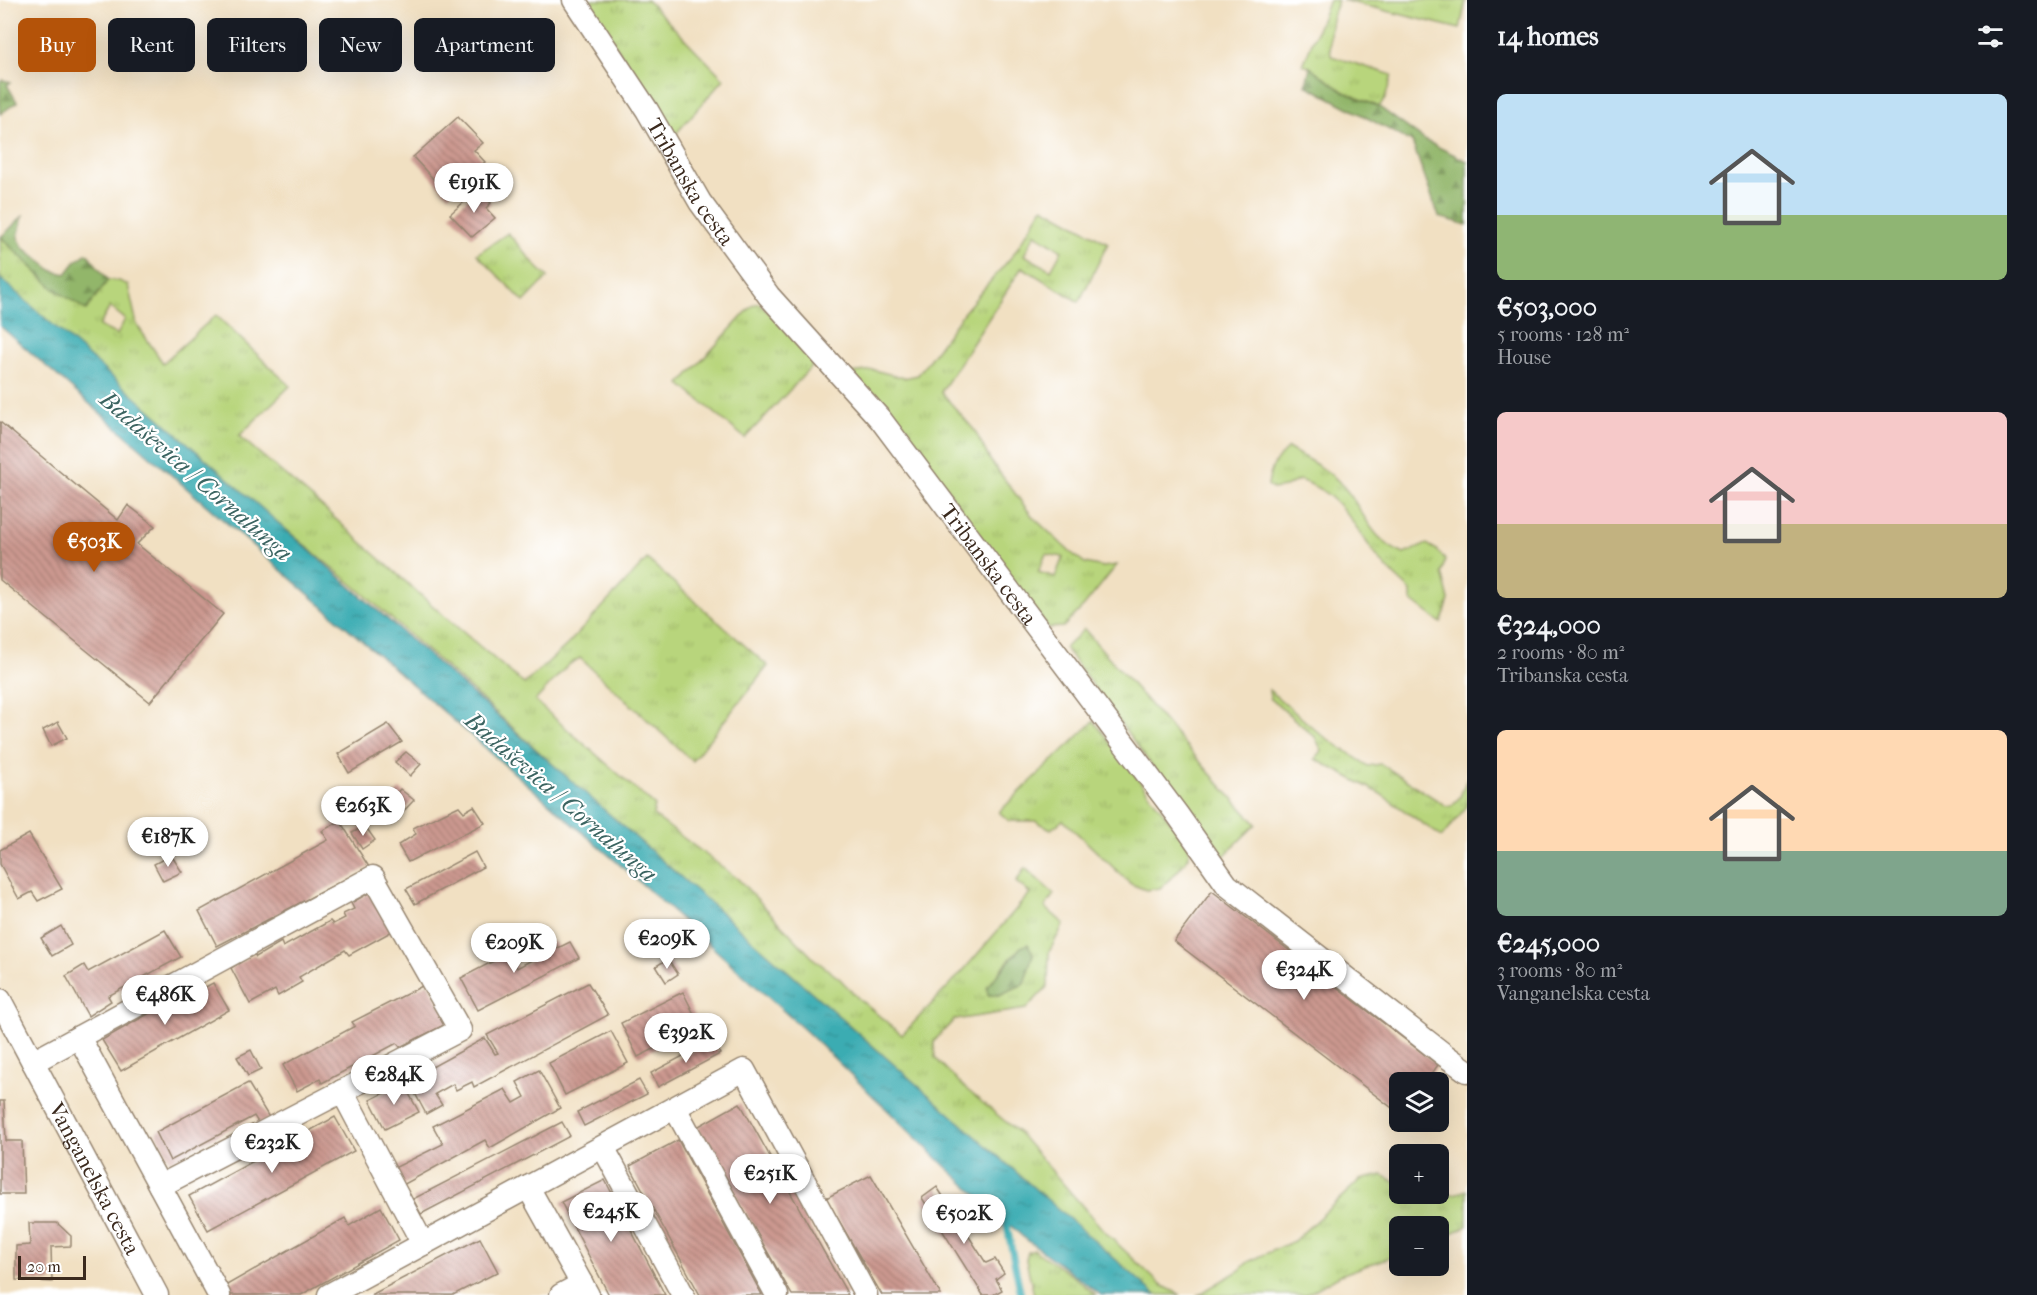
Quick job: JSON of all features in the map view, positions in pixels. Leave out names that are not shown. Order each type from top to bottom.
[{"type":"street","name":"Tribanska cesta","points":[[573,0],[647,111],[700,202],[769,296],[881,420],[1045,637],[1227,885],[1467,1071]]},
{"type":"street","points":[[33,1062],[373,877],[460,1030],[160,1186]]},
{"type":"street","name":"Vanganelska cesta","points":[[0,1000],[151,1293]]},
{"type":"street","points":[[80,1037],[219,1295]]},
{"type":"street","points":[[329,1295],[744,1070],[866,1295]]},
{"type":"street","points":[[342,1091],[423,1244]]},
{"type":"street","points":[[675,1108],[777,1295]]},
{"type":"street","points":[[603,1146],[683,1295]]},
{"type":"street","points":[[528,1187],[585,1289],[561,1295]]},
{"type":"green space","points":[[587,0],[647,0],[724,79],[673,137]]},
{"type":"green space","points":[[1329,0],[1338,0],[1330,28],[1331,56],[1392,75],[1385,99],[1379,107],[1344,92],[1310,67],[1303,65]]},
{"type":"green space","points":[[1342,0],[1466,0],[1460,29]]},
{"type":"green space","points":[[1310,67],[1344,92],[1379,107],[1426,141],[1467,161],[1467,225],[1439,217],[1412,142],[1306,85]]},
{"type":"green space","points":[[0,81],[11,82],[7,85],[17,102],[0,114]]},
{"type":"green space","points":[[1043,207],[1108,243],[1079,302],[1022,267],[941,392],[975,431],[990,460],[1032,516],[1085,563],[1103,567],[1117,565],[1084,606],[1063,627],[1049,628],[1015,586],[945,486],[891,418],[851,373],[874,370],[904,378],[918,375],[964,312],[1013,255]],"holes":[[[1035,234],[1062,250],[1051,270],[1024,255]],[[1046,554],[1063,557],[1055,577],[1038,572]]]},
{"type":"green space","points":[[23,216],[18,237],[23,247],[53,271],[66,274],[76,261],[87,253],[108,280],[86,310],[53,288],[1,237]]},
{"type":"green space","points":[[508,233],[548,277],[524,302],[477,254]]},
{"type":"green space","points":[[0,236],[53,288],[86,309],[108,280],[128,285],[137,325],[163,363],[216,315],[290,386],[239,436],[524,684],[568,644],[647,559],[768,666],[692,761],[580,658],[568,665],[535,701],[655,806],[653,815],[738,879],[814,959],[840,979],[858,998],[902,1035],[962,972],[1030,893],[1016,882],[1025,868],[1054,894],[1045,907],[1064,924],[1049,952],[1048,986],[1026,1009],[954,1020],[934,1041],[935,1058],[965,1088],[1019,1133],[1105,1232],[1161,1285],[1181,1295],[1132,1295],[466,685],[358,589],[260,508],[0,282]],"holes":[[[110,307],[125,319],[117,335],[99,326]],[[1021,947],[1033,954],[1024,984],[999,995],[988,995],[1001,969]]]},
{"type":"green space","points":[[759,303],[812,352],[817,361],[745,438],[680,384],[753,305]]},
{"type":"green space","points":[[1288,448],[1336,479],[1350,495],[1375,533],[1392,548],[1404,554],[1427,544],[1437,550],[1445,560],[1442,573],[1449,600],[1441,623],[1411,600],[1411,591],[1384,565],[1348,515],[1328,495],[1315,486],[1299,480],[1285,487],[1272,489],[1268,485],[1274,464]]},
{"type":"green space","points":[[1084,629],[1256,824],[1223,857],[1200,831],[1065,648]]},
{"type":"green space","points":[[1269,690],[1319,733],[1368,766],[1381,764],[1446,806],[1451,806],[1460,797],[1467,778],[1467,806],[1442,837],[1379,793],[1315,759],[1322,751],[1315,737],[1270,698]]},
{"type":"green space","points":[[1094,721],[1189,846],[1189,857],[1160,888],[1146,890],[1131,884],[1063,820],[1051,829],[1036,821],[1009,821],[999,812]]},
{"type":"green space","points":[[1028,944],[1033,954],[1024,984],[999,995],[988,995],[987,987],[1021,947]]},
{"type":"green space","points":[[1382,1175],[1389,1179],[1389,1204],[1449,1204],[1449,1194],[1467,1190],[1467,1226],[1449,1234],[1449,1216],[1389,1216],[1389,1258],[1340,1275],[1306,1295],[1198,1295],[1240,1270],[1248,1262],[1294,1241],[1360,1180]]},
{"type":"green space","points":[[1034,1250],[1096,1295],[1034,1295],[1026,1260],[1028,1252]]},
{"type":"water","name":"Badaševica / Cornalunga","points":[[0,278],[1156,1295],[1101,1295],[1023,1237],[945,1166],[808,1033],[643,885],[0,326]]},
{"type":"building","points":[[458,117],[483,143],[474,150],[485,162],[448,195],[413,157]]},
{"type":"building","points":[[478,190],[491,203],[486,208],[495,218],[472,237],[450,214]]},
{"type":"building","points":[[0,422],[118,520],[128,505],[155,526],[137,544],[223,614],[150,702],[0,580]]},
{"type":"building","points":[[58,722],[67,738],[51,746],[43,730]]},
{"type":"building","points":[[388,724],[402,742],[349,773],[338,754]]},
{"type":"building","points":[[406,752],[421,764],[410,776],[395,762]]},
{"type":"building","points":[[400,789],[414,800],[401,814],[388,803]]},
{"type":"building","points":[[459,806],[464,812],[474,806],[485,823],[408,862],[398,845],[416,834],[413,828]]},
{"type":"building","points":[[340,821],[369,867],[217,946],[199,911],[328,840],[322,831]]},
{"type":"building","points":[[365,826],[375,840],[362,849],[352,833]]},
{"type":"building","points":[[29,834],[62,889],[38,901],[32,892],[19,899],[0,864],[0,850]]},
{"type":"building","points":[[475,852],[483,867],[415,904],[406,889]]},
{"type":"building","points":[[171,855],[182,872],[163,881],[154,864]]},
{"type":"building","points":[[376,889],[398,928],[349,955],[345,950],[299,977],[302,982],[278,996],[275,990],[250,1004],[231,968],[254,954],[256,957],[281,942],[283,947],[330,921],[333,924],[345,918],[343,914],[354,909],[351,903]]},
{"type":"building","points":[[1212,891],[1438,1065],[1433,1072],[1389,1072],[1389,1106],[1174,941]]},
{"type":"building","points":[[61,926],[71,945],[52,956],[41,938]]},
{"type":"building","points":[[165,930],[181,957],[108,996],[111,1001],[88,1016],[66,976],[84,965],[88,972]]},
{"type":"building","points":[[554,941],[558,948],[570,942],[579,958],[478,1010],[461,978],[509,953],[517,968],[547,952],[544,946]]},
{"type":"building","points":[[668,959],[678,974],[666,982],[656,966]]},
{"type":"building","points":[[213,983],[229,1010],[121,1071],[102,1040],[198,986],[200,990]]},
{"type":"building","points":[[428,983],[450,1022],[400,1047],[397,1043],[322,1083],[320,1079],[297,1091],[283,1065],[355,1026],[352,1022]]},
{"type":"building","points":[[588,983],[608,1015],[474,1087],[472,1082],[456,1090],[453,1084],[435,1094],[442,1105],[426,1114],[408,1080],[485,1038],[495,1054],[498,1053],[487,1035]]},
{"type":"building","points":[[683,992],[700,1026],[638,1057],[621,1023]]},
{"type":"building","points":[[611,1031],[628,1063],[565,1095],[549,1063]]},
{"type":"building","points":[[713,1040],[720,1054],[658,1087],[651,1073]]},
{"type":"building","points":[[251,1050],[261,1070],[248,1076],[237,1057]]},
{"type":"building","points":[[539,1070],[560,1108],[490,1148],[485,1140],[401,1186],[392,1169],[443,1144],[433,1126],[505,1089],[514,1103],[525,1097],[517,1082]]},
{"type":"building","points":[[639,1080],[647,1094],[584,1126],[577,1112]]},
{"type":"building","points":[[248,1083],[270,1119],[259,1124],[254,1116],[170,1161],[156,1132]]},
{"type":"building","points":[[403,1083],[419,1112],[385,1129],[370,1100]]},
{"type":"building","points":[[0,1101],[4,1101],[6,1141],[22,1141],[24,1194],[0,1194]]},
{"type":"building","points":[[740,1103],[848,1295],[792,1295],[697,1127]]},
{"type":"building","points":[[335,1117],[354,1151],[208,1230],[189,1196]]},
{"type":"building","points":[[562,1122],[570,1136],[421,1214],[413,1199]]},
{"type":"building","points":[[678,1140],[762,1295],[700,1295],[630,1166]]},
{"type":"building","points":[[871,1175],[941,1295],[882,1295],[826,1198]]},
{"type":"building","points":[[605,1180],[665,1295],[609,1295],[561,1202]]},
{"type":"building","points":[[937,1187],[986,1263],[995,1259],[1004,1273],[996,1279],[1002,1290],[993,1295],[983,1295],[922,1198]]},
{"type":"building","points":[[381,1207],[399,1240],[301,1295],[230,1295],[225,1286],[345,1218],[349,1226]]},
{"type":"building","points":[[29,1223],[57,1223],[71,1236],[71,1246],[51,1247],[52,1282],[16,1280],[16,1246],[30,1245]]},
{"type":"building","points":[[480,1238],[498,1272],[453,1295],[371,1295]]},
{"type":"waterway","points":[[1004,1212],[1021,1295]]}]
